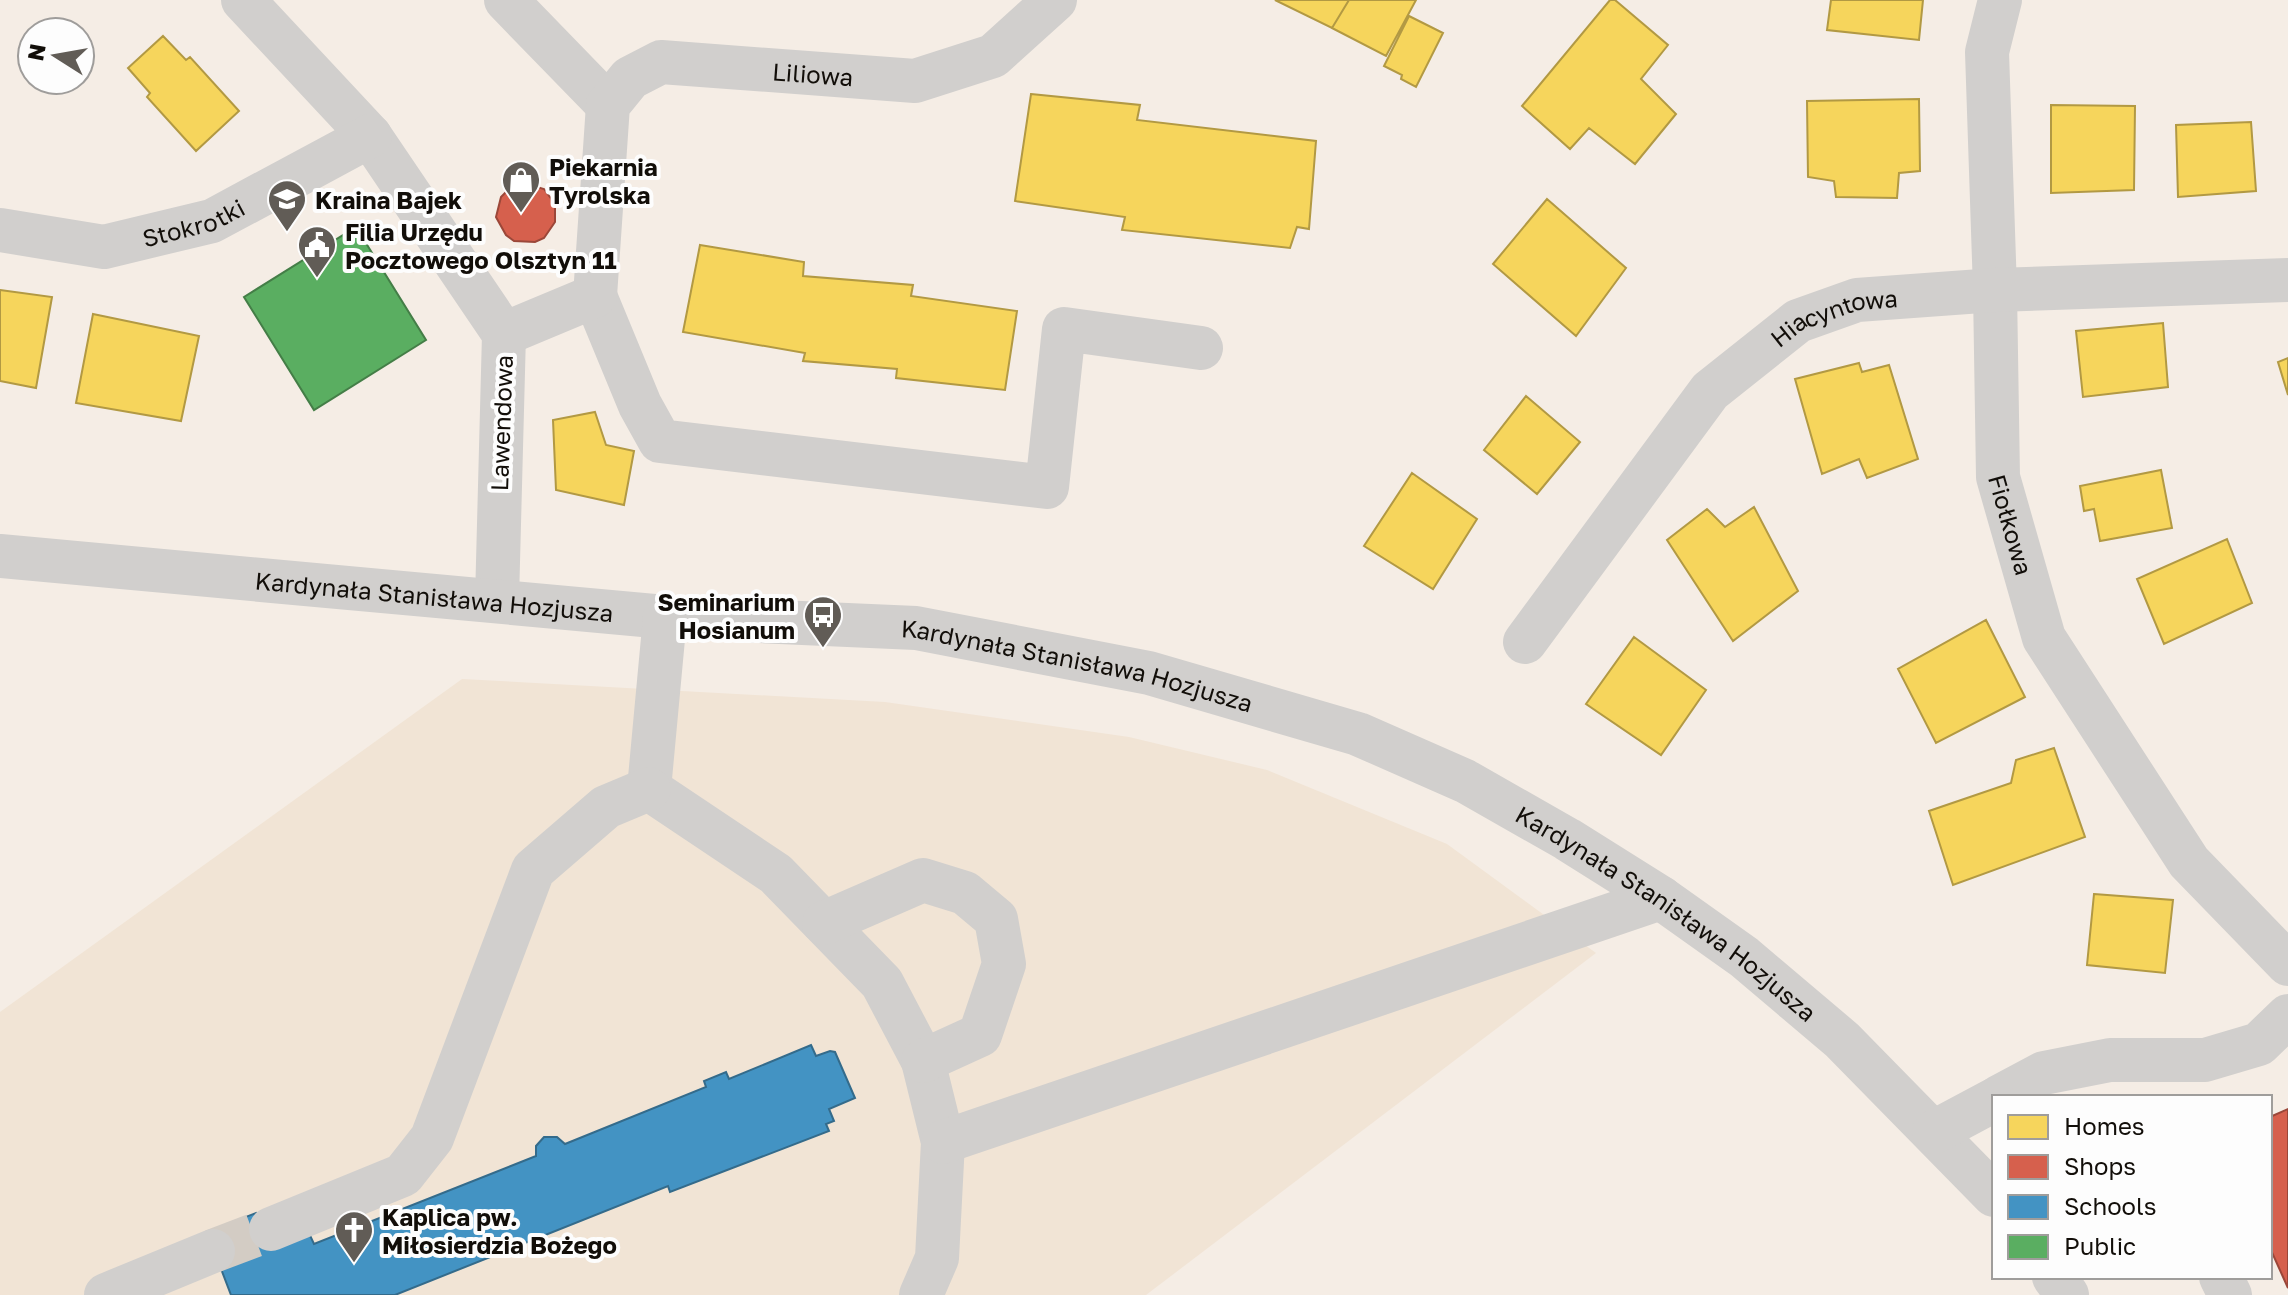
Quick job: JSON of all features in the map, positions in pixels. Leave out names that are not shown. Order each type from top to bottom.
[{"type":"street","name":"Lawendowa","points":[[243,0],[370,136],[504,334],[497,600]]},
{"type":"street","points":[[506,0],[608,105],[595,296],[640,405],[660,441],[1047,487],[1064,329],[1201,348]]},
{"type":"street","name":"Liliowa","points":[[608,105],[630,78],[661,62],[915,81],[993,56],[1011,16],[1055,0]]},
{"type":"street","name":"Fiołkowa","points":[[2000,0],[1987,52],[1998,477],[2044,638],[2189,862],[2288,964]]},
{"type":"street","name":"Stokrotki","points":[[0,230],[104,247],[212,221],[370,136]]},
{"type":"street","name":"Hiacyntowa","points":[[1525,642],[1710,391],[1798,321],[1857,300],[1995,290],[2288,280]]},
{"type":"street","points":[[504,334],[595,296]]},
{"type":"street","name":"Kardynała Stanisława Hozjusza","points":[[0,556],[665,617],[916,628],[1149,673],[1358,734],[1465,781],[1567,839],[1661,898],[1744,957],[1842,1040],[1992,1193]]},
{"type":"street","points":[[649,789],[665,617]]},
{"type":"street","points":[[649,789],[776,874],[882,983],[923,1061],[943,1142],[937,1258],[921,1295]]},
{"type":"street","points":[[271,1229],[403,1175],[432,1138],[533,870],[606,807],[649,789]]},
{"type":"street","points":[[824,923],[923,880],[965,893],[996,919],[1004,964],[980,1035],[923,1061]]},
{"type":"street","points":[[943,1142],[1661,898]]},
{"type":"street","points":[[2002,1095],[2044,1073],[2119,1079],[2205,1060],[2259,1044],[2288,1016]]},
{"type":"street","points":[[1934,1132],[1992,1100]]},
{"type":"street","points":[[106,1295],[213,1251]]},
{"type":"shaded area","points":[[462,679],[885,702],[1129,737],[1267,770],[1447,844],[1596,953],[1146,1295],[0,1295],[0,1012]]},
{"type":"building: Homes","points":[[1275,0],[1349,0],[1332,28]]},
{"type":"building: Homes","points":[[1349,0],[1416,0],[1386,56],[1332,28]]},
{"type":"building: Homes","points":[[1610,0],[1615,0],[1668,45],[1641,79],[1676,114],[1635,164],[1589,128],[1570,149],[1522,106]]},
{"type":"building: Homes","points":[[1831,0],[1923,0],[1919,40],[1827,30]]},
{"type":"building: Homes","points":[[1409,16],[1443,33],[1416,87],[1384,66]]},
{"type":"building: Homes","points":[[163,36],[186,60],[190,57],[239,111],[196,151],[147,97],[150,93],[128,68]]},
{"type":"building: Homes","points":[[1031,94],[1140,105],[1137,120],[1316,141],[1309,229],[1297,227],[1290,248],[1122,230],[1125,217],[1015,201]]},
{"type":"building: Homes","points":[[1919,99],[1920,171],[1899,173],[1897,198],[1836,197],[1834,181],[1808,177],[1807,101]]},
{"type":"building: Homes","points":[[2051,105],[2135,106],[2134,190],[2051,193]]},
{"type":"building: Homes","points":[[2251,122],[2256,191],[2178,197],[2176,125]]},
{"type":"building: Homes","points":[[1547,199],[1626,268],[1576,336],[1493,264]]},
{"type":"building: Homes","points":[[700,245],[804,262],[803,276],[913,285],[911,296],[1017,311],[1005,390],[896,378],[897,369],[803,361],[805,353],[683,332]]},
{"type":"building: Homes","points":[[0,290],[52,297],[36,388],[0,381]]},
{"type":"building: Homes","points":[[93,314],[199,336],[181,421],[76,403]]},
{"type":"building: Homes","points":[[2163,323],[2168,387],[2083,397],[2076,331]]},
{"type":"building: Homes","points":[[2288,358],[2288,395],[2278,362]]},
{"type":"building: Homes","points":[[1859,363],[1862,372],[1889,365],[1918,459],[1867,478],[1859,459],[1822,474],[1795,379]]},
{"type":"building: Homes","points":[[1526,396],[1580,442],[1537,494],[1484,450]]},
{"type":"building: Homes","points":[[595,412],[606,445],[634,451],[624,505],[556,490],[553,420]]},
{"type":"building: Homes","points":[[2161,470],[2172,528],[2100,541],[2094,509],[2084,511],[2080,486]]},
{"type":"building: Homes","points":[[1412,473],[1477,519],[1433,589],[1364,546]]},
{"type":"building: Homes","points":[[1754,507],[1798,591],[1733,641],[1667,540],[1707,509],[1725,527]]},
{"type":"building: Homes","points":[[2227,539],[2252,603],[2164,644],[2137,579]]},
{"type":"building: Homes","points":[[1986,620],[2025,697],[1936,743],[1898,669]]},
{"type":"building: Homes","points":[[1634,637],[1706,690],[1661,755],[1586,704]]},
{"type":"building: Homes","points":[[2054,748],[2085,837],[1953,885],[1929,811],[2011,783],[2016,760]]},
{"type":"building: Homes","points":[[2094,894],[2173,900],[2165,973],[2087,965]]},
{"type":"building: Shops","points":[[517,181],[544,189],[555,204],[555,222],[544,238],[535,242],[514,241],[506,235],[496,217],[501,197]]},
{"type":"building: Shops","points":[[2288,1109],[2288,1288],[2272,1252],[2272,1116]]},
{"type":"building: Schools","points":[[811,1045],[816,1056],[835,1052],[855,1098],[829,1109],[834,1121],[826,1124],[829,1131],[670,1192],[668,1186],[395,1295],[231,1295],[207,1232],[256,1213],[258,1218],[308,1231],[314,1244],[536,1156],[536,1146],[544,1137],[557,1137],[565,1144],[706,1087],[704,1081],[726,1072],[729,1079]]},
{"type":"building: Public","points":[[356,227],[426,340],[314,410],[244,297]]},
{"type":"tunnel","points":[[213,1251],[271,1229]]},
{"type":"place","name":"Piekarnia Tyrolska","points":[[521,214]]},
{"type":"place","name":"Kraina Bajek","points":[[287,233]]},
{"type":"place","name":"Filia Urzędu Pocztowego Olsztyn 11","points":[[317,279]]},
{"type":"place","name":"Seminarium Hosianum","points":[[823,649]]},
{"type":"place","name":"Kaplica pw. Miłosierdzia Bożego","points":[[354,1264]]}]
